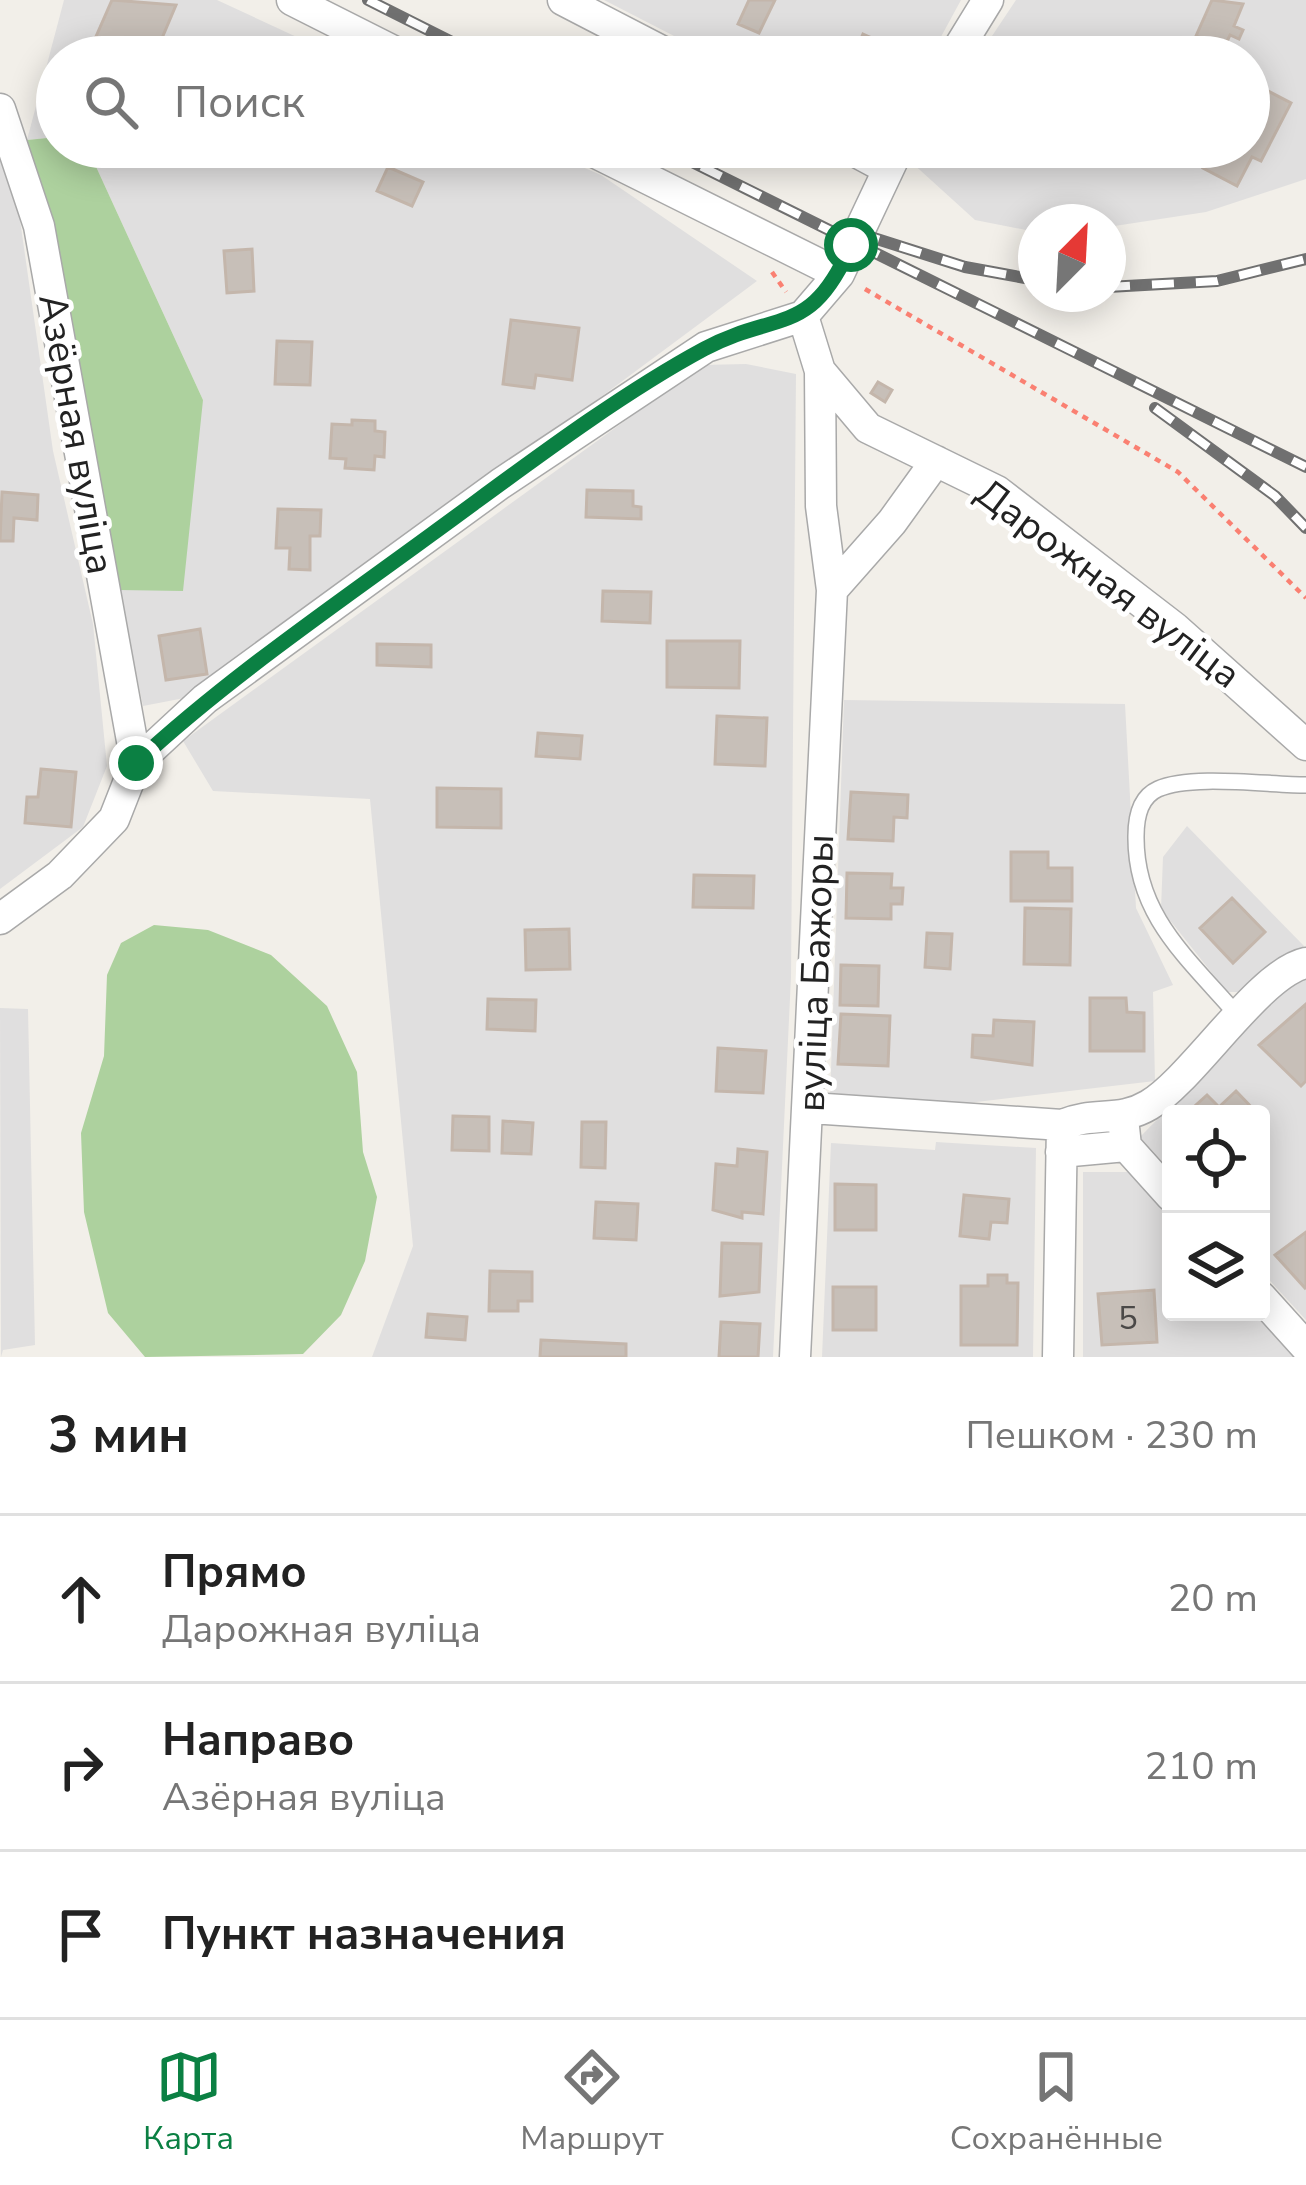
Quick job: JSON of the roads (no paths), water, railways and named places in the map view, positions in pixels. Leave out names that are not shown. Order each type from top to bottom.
[{"type":"street","points":[[292,0],[363,36]]},
{"type":"street","points":[[563,0],[632,36]]},
{"type":"street","points":[[966,36],[988,0]]},
{"type":"street","name":"Азёрная вуліца","points":[[0,109],[39,226],[136,763]]},
{"type":"street","points":[[626,168],[839,274]]},
{"type":"street","points":[[0,919],[60,875],[115,819],[136,763],[205,699],[500,484],[706,347],[803,316],[839,274],[887,168]]},
{"type":"street","name":"Дарожная вуліца","points":[[803,316],[820,371],[868,428],[997,490],[1175,628],[1306,745]]},
{"type":"street","name":"вуліца Бажоры","points":[[795,1357],[811,1108],[832,590],[821,506],[820,371]]},
{"type":"street","points":[[832,590],[892,522],[937,461]]},
{"type":"street","points":[[811,1108],[1062,1138],[1124,1132],[1238,1016],[1306,963]]},
{"type":"street","points":[[1124,1132],[1162,1184]]},
{"type":"street","points":[[1058,1357],[1062,1138]]},
{"type":"street","points":[[1270,1307],[1306,1347]]},
{"type":"lane","points":[[1238,1016],[1150,913],[1136,858],[1136,815],[1152,791],[1173,784],[1306,785]]},
{"type":"railway","points":[[368,0],[440,36]]},
{"type":"railway","points":[[704,168],[1306,467]]},
{"type":"railway","points":[[858,233],[965,267],[1018,277]]},
{"type":"railway","points":[[1126,286],[1217,281],[1306,259]]},
{"type":"railway","points":[[1155,408],[1275,496],[1306,528]]}]
